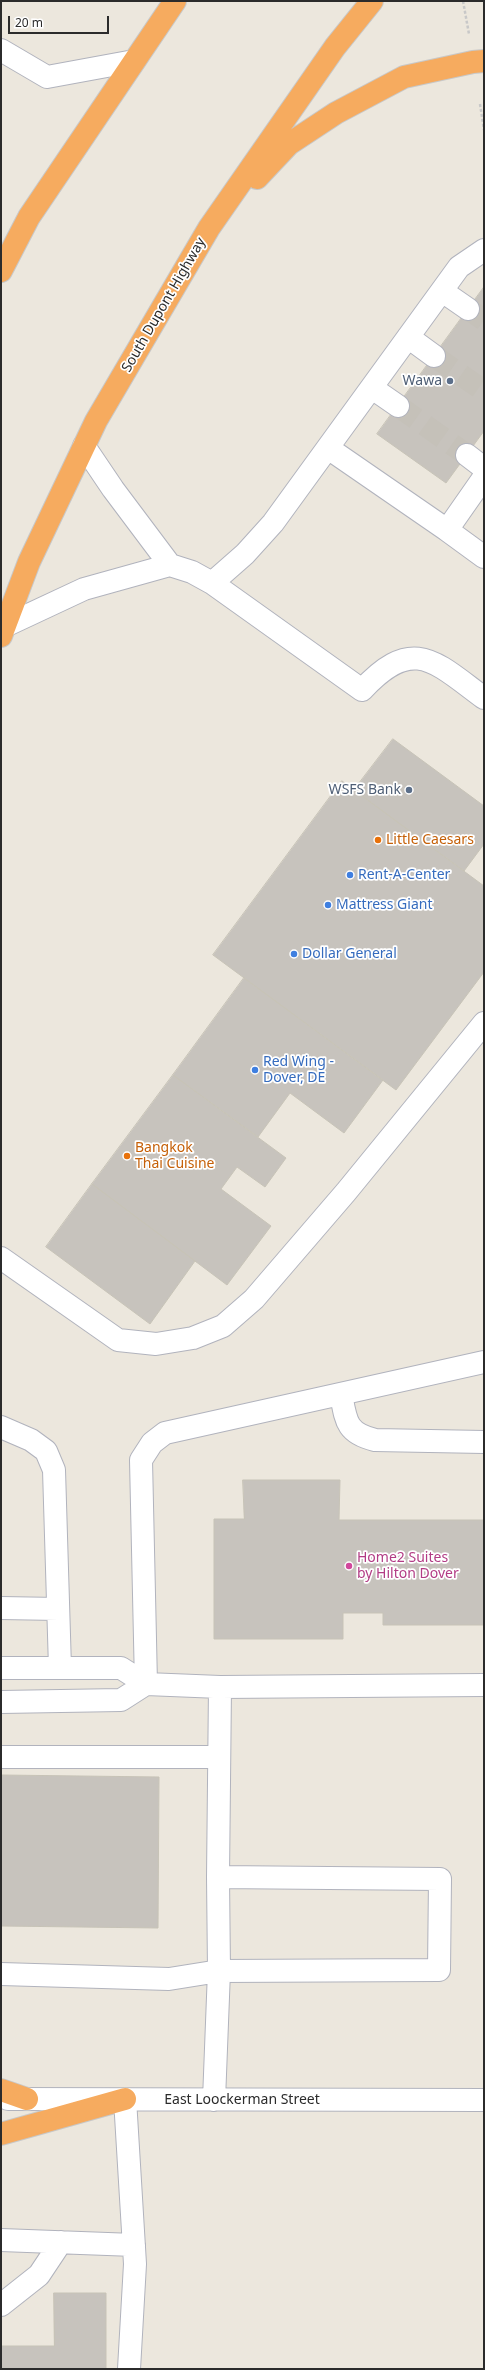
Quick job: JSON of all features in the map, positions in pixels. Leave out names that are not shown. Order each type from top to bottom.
[{"type":"highway","points":[[1,271],[29,217],[175,1]]},
{"type":"highway","name":"South Dupont Highway","points":[[3,631],[29,562],[96,421],[208,228],[335,47],[372,1]]},
{"type":"highway","points":[[208,228],[289,144],[336,113],[404,77],[484,61]]},
{"type":"highway","points":[[1,2090],[27,2099]]},
{"type":"highway","points":[[1,2134],[125,2099]]},
{"type":"street","points":[[1,50],[47,77],[134,61]]},
{"type":"street","points":[[212,583],[245,554],[273,523],[459,267],[484,250]]},
{"type":"street","points":[[442,291],[468,309]]},
{"type":"street","points":[[408,337],[434,356]]},
{"type":"street","points":[[372,388],[398,406]]},
{"type":"street","points":[[84,446],[113,489],[170,566]]},
{"type":"street","points":[[328,448],[484,557]]},
{"type":"street","points":[[467,455],[484,468]]},
{"type":"street","points":[[446,530],[484,478]]},
{"type":"street","points":[[3,631],[84,589],[170,566],[192,572],[212,583],[362,690],[378,673],[395,661],[413,657],[432,661],[484,698]]},
{"type":"street","points":[[1,1258],[118,1340],[156,1344],[193,1338],[223,1326],[254,1299],[336,1204],[484,1023]]},
{"type":"street","points":[[146,1684],[141,1460],[152,1443],[165,1433],[484,1362]]},
{"type":"street","points":[[340,1394],[346,1420],[352,1430],[361,1437],[375,1440],[484,1442]]},
{"type":"street","points":[[1,1426],[31,1440],[46,1451],[54,1470],[60,1668]]},
{"type":"street","points":[[1,1608],[58,1609]]},
{"type":"street","points":[[1,1668],[121,1668],[146,1684],[220,1687],[484,1685]]},
{"type":"street","points":[[1,1702],[121,1700],[146,1684]]},
{"type":"street","points":[[214,2100],[219,1971],[218,1877],[220,1687]]},
{"type":"street","points":[[1,1757],[219,1757]]},
{"type":"street","points":[[1,1974],[169,1979],[219,1971],[439,1970],[440,1878],[218,1877]]},
{"type":"street","name":"East Loockerman Street","points":[[1,2099],[484,2100]]},
{"type":"street","points":[[125,2099],[135,2264],[129,2369]]},
{"type":"street","points":[[1,2240],[134,2245]]},
{"type":"street","points":[[1,2306],[39,2275],[61,2242]]},
{"type":"path","points":[[463,1],[469,35]]},
{"type":"path","points":[[480,104],[484,130]]},
{"type":"building","name":"Wawa","points":[[484,287],[484,431],[446,483],[377,434]]},
{"type":"building","points":[[393,739],[484,806],[484,844],[464,871],[354,790]]},
{"type":"building","points":[[342,781],[484,886],[484,972],[396,1090],[213,955]]},
{"type":"building","points":[[244,978],[383,1080],[344,1133],[290,1093],[258,1137],[173,1075]]},
{"type":"building","points":[[173,1075],[286,1158],[265,1187],[237,1167],[221,1189],[271,1226],[227,1285],[92,1184]]},
{"type":"building","points":[[92,1184],[195,1261],[150,1324],[46,1247]]},
{"type":"building","name":"Home2 Suites by Hilton Dover","points":[[243,1480],[340,1480],[339,1520],[484,1520],[484,1625],[383,1625],[383,1613],[343,1613],[343,1639],[214,1639],[214,1519],[244,1519]]},
{"type":"building","points":[[1,1775],[159,1777],[158,1928],[1,1926]]},
{"type":"building","points":[[54,2293],[106,2293],[106,2369],[1,2369],[1,2346],[54,2346]]},
{"type":"tunnel","points":[[468,309],[484,320]]},
{"type":"tunnel","points":[[434,356],[484,391]]},
{"type":"tunnel","points":[[398,406],[467,455]]},
{"type":"place","name":"Wawa","points":[[450,381]]},
{"type":"place","name":"WSFS Bank","points":[[409,790]]},
{"type":"place","name":"Little Caesars","points":[[378,840]]},
{"type":"place","name":"Rent-A-Center","points":[[350,875]]},
{"type":"place","name":"Mattress Giant","points":[[328,905]]},
{"type":"place","name":"Dollar General","points":[[294,954]]},
{"type":"place","name":"Red Wing - Dover, DE","points":[[255,1070]]},
{"type":"place","name":"Bangkok Thai Cuisine","points":[[127,1156]]},
{"type":"place","name":"Home2 Suites by Hilton Dover","points":[[349,1566]]}]
